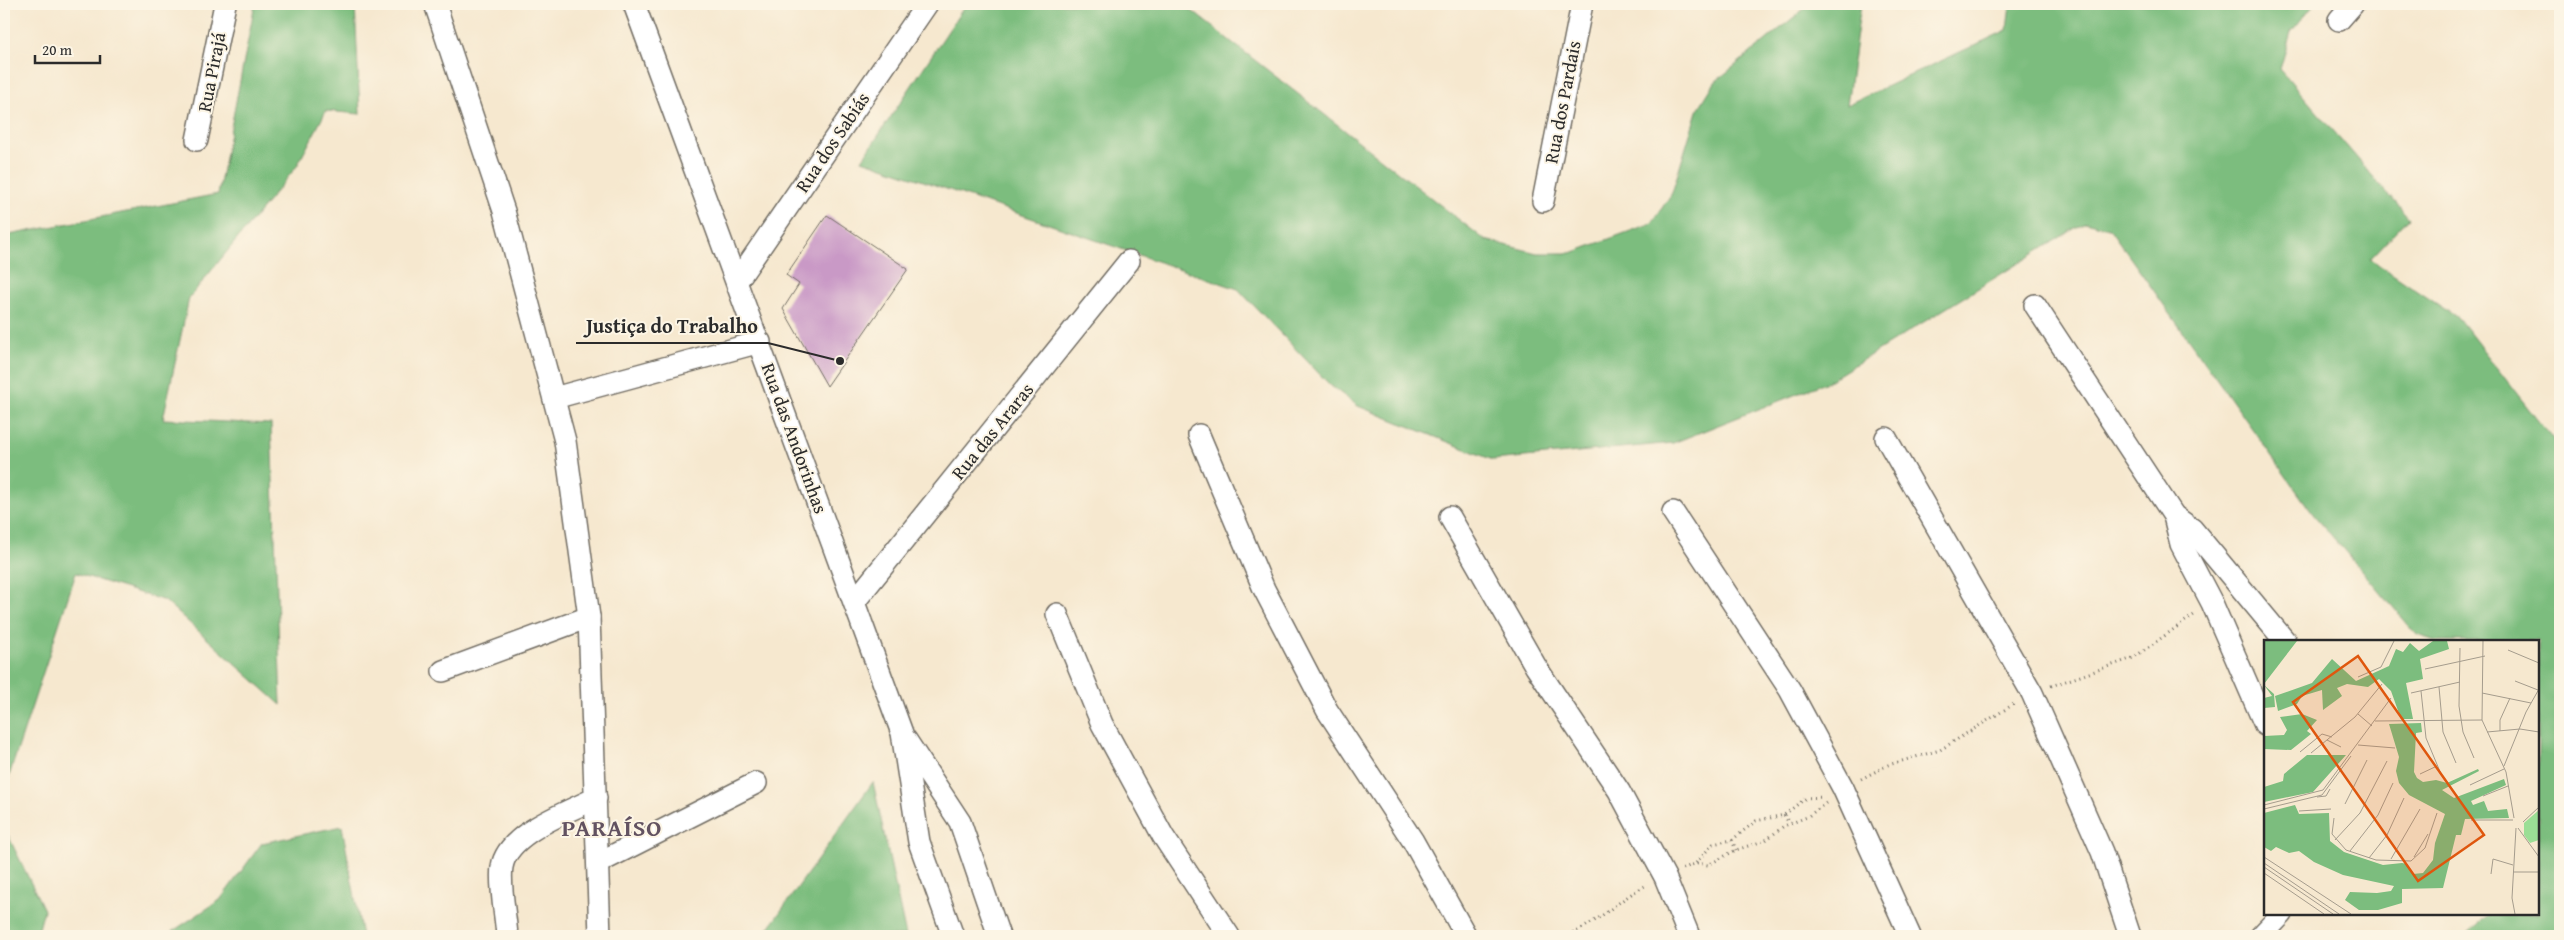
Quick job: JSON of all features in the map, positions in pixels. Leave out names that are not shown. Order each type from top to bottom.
[{"type":"street","name":"Rua Pirajá","points":[[197,140],[225,4]]},
{"type":"street","points":[[435,4],[504,211],[566,441],[589,617],[600,936]]},
{"type":"street","name":"Rua das Andorinhas","points":[[634,4],[760,342],[902,733]]},
{"type":"street","name":"Rua dos Sabiás","points":[[737,281],[927,4]]},
{"type":"street","name":"Rua dos Pardais","points":[[1543,201],[1582,4]]},
{"type":"street","points":[[2339,20],[2353,4]]},
{"type":"street","name":"Rua das Araras","points":[[855,601],[1130,261]]},
{"type":"street","points":[[2035,305],[2174,516],[2181,544],[2212,603],[2264,723]]},
{"type":"street","points":[[554,398],[760,342]]},
{"type":"street","points":[[1199,435],[1264,589],[1327,710],[1413,841],[1466,936]]},
{"type":"street","points":[[1886,438],[2032,692],[2102,852],[2130,936]]},
{"type":"street","points":[[1673,512],[1790,690],[1843,788],[1910,936]]},
{"type":"street","points":[[2174,516],[2192,529],[2284,640]]},
{"type":"street","points":[[1450,517],[1536,667],[1619,791],[1664,877],[1689,936]]},
{"type":"street","points":[[1057,614],[1102,724],[1162,836],[1229,936]]},
{"type":"street","points":[[443,671],[589,617]]},
{"type":"street","points":[[902,733],[919,842],[953,936]]},
{"type":"street","points":[[902,733],[960,822],[999,936]]},
{"type":"street","points":[[598,863],[756,783]]},
{"type":"street","points":[[507,936],[502,867],[508,850],[520,838],[596,798]]},
{"type":"street","points":[[2260,936],[2281,915]]},
{"type":"path","points":[[1563,936],[1576,933],[1630,894],[1696,863],[1713,844],[1732,840],[1756,822],[1784,815],[1806,798],[1818,796],[1829,799],[1824,807],[1807,817],[1789,823],[1766,840],[1736,850],[1708,865],[1696,863]]},
{"type":"path","points":[[1784,815],[1789,823]]},
{"type":"path","points":[[1732,840],[1736,850]]},
{"type":"green space","points":[[255,4],[355,4],[360,114],[326,111],[297,166],[189,298],[163,419],[271,424],[281,705],[165,601],[76,573],[4,791],[4,236],[218,194]]},
{"type":"green space","points":[[966,4],[1183,4],[1485,240],[1537,253],[1571,253],[1652,223],[1672,193],[1697,111],[1715,82],[1810,4],[1861,4],[1847,105],[2007,30],[2010,4],[2314,4],[2291,32],[2280,69],[2409,218],[2370,259],[2458,318],[2560,449],[2560,936],[2465,936],[2488,915],[2539,915],[2539,640],[2433,640],[2417,635],[2313,514],[2109,228],[2085,222],[1827,382],[1673,443],[1493,460],[1358,406],[1331,386],[1238,289],[862,160]]},
{"type":"green space","points":[[873,782],[906,936],[763,936]]},
{"type":"green space","points":[[342,826],[362,936],[170,936],[173,931],[220,900],[262,843]]},
{"type":"green space","points":[[4,827],[44,910],[37,936],[4,936]]},
{"type":"building","points":[[827,215],[908,269],[827,386],[783,309],[799,284],[786,275]]},
{"type":"place","name":"Justiça do Trabalho","points":[[840,361]]},
{"type":"district","name":"PARAÍSO","points":[[612,827]]}]
